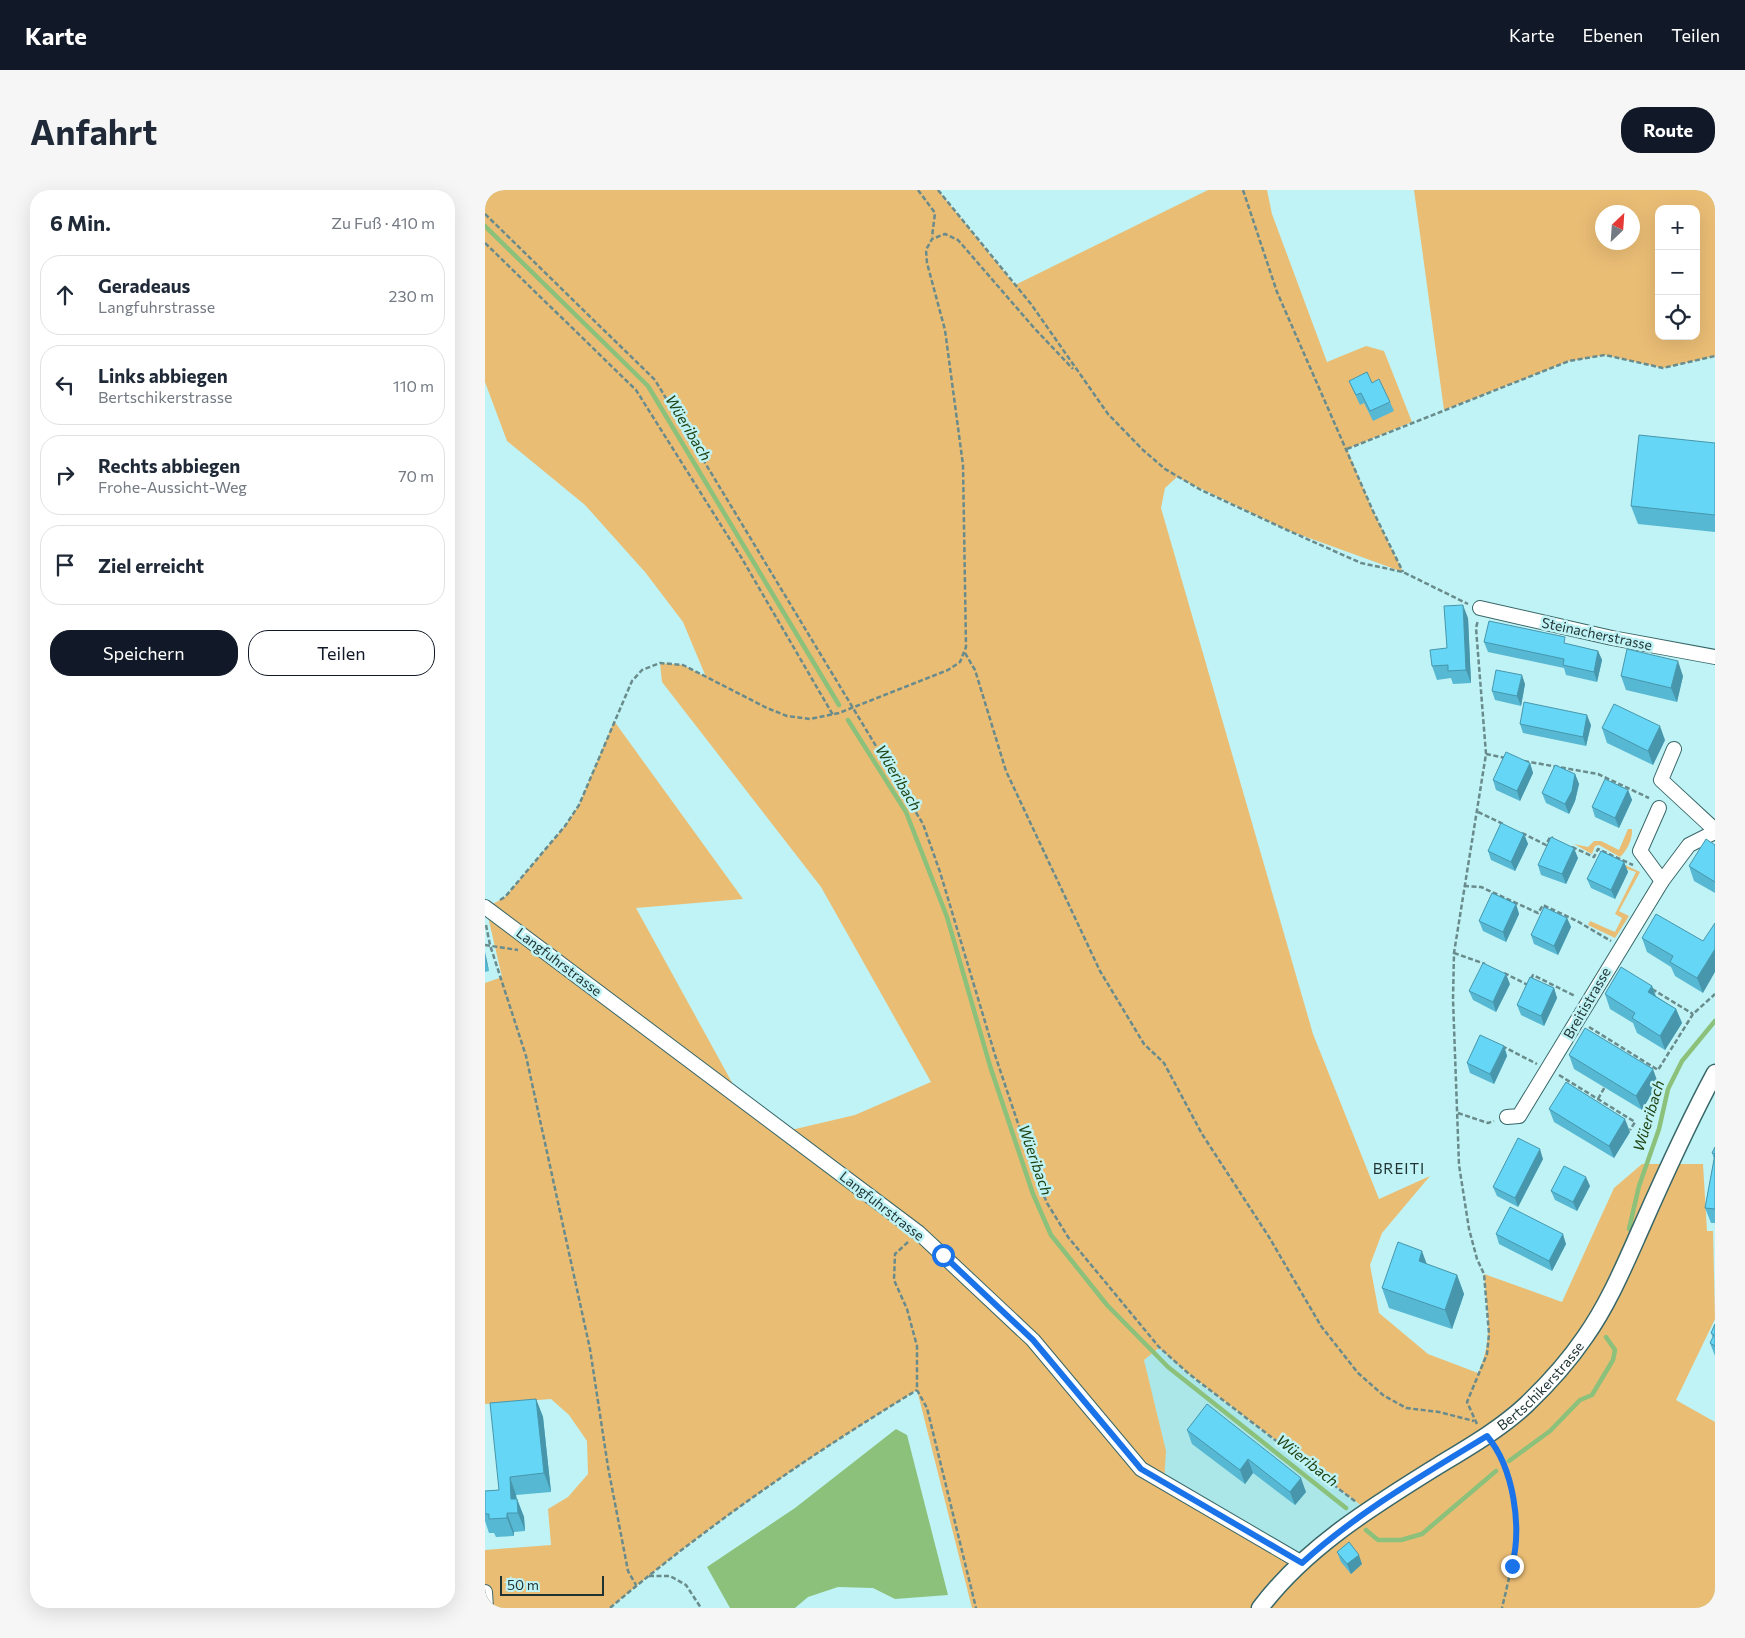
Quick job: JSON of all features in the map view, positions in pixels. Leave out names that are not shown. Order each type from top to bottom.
[{"type":"street","name":"Steinacherstrasse","points":[[1481,608],[1621,640],[1715,657]]},
{"type":"street","name":"Breitistrasse","points":[[1507,1117],[1519,1116],[1662,881],[1689,845],[1715,831],[1661,780],[1674,749]]},
{"type":"street","points":[[1659,808],[1640,850],[1662,881]]},
{"type":"street","name":"Langfuhrstrasse","points":[[485,908],[919,1233],[1033,1340],[1141,1469],[1302,1563]]},
{"type":"street","name":"Bertschikerstrasse","points":[[1260,1608],[1302,1563],[1332,1536],[1367,1510],[1487,1436],[1524,1407],[1553,1378],[1586,1337],[1613,1291],[1687,1125],[1715,1073]]},
{"type":"street","points":[[485,1592],[486,1608]]},
{"type":"path","points":[[485,908],[505,897],[565,826],[579,805],[632,681],[642,670],[661,663],[683,665],[778,713],[810,719],[833,715],[852,708],[948,670],[960,662],[965,653],[963,466],[945,330],[927,263],[926,250],[932,239],[935,213],[919,190]]},
{"type":"path","points":[[938,190],[1031,304],[1108,414],[1132,439],[1177,477],[1361,563],[1403,572],[1460,601],[1481,608],[1476,628],[1485,754],[1478,812],[1454,953],[1453,999],[1459,1165],[1469,1229],[1477,1258],[1484,1274],[1489,1334],[1487,1354],[1467,1402],[1474,1421],[1497,1448],[1510,1487],[1516,1516],[1516,1549],[1502,1608]]},
{"type":"path","points":[[1243,190],[1277,292],[1373,511],[1403,572]]},
{"type":"path","points":[[485,214],[655,380],[923,824],[940,872],[995,1055],[1035,1174],[1047,1203],[1068,1236],[1159,1348],[1189,1374],[1367,1510]]},
{"type":"path","points":[[932,239],[945,234],[958,240],[1035,329],[1078,373]]},
{"type":"path","points":[[485,243],[636,390],[736,548],[833,715]]},
{"type":"path","points":[[1347,449],[1569,361],[1605,355],[1663,368],[1715,356]]},
{"type":"path","points":[[965,653],[975,670],[1006,771],[1100,971],[1144,1044],[1164,1063],[1202,1134],[1269,1237],[1321,1326],[1358,1373],[1383,1395],[1406,1408],[1439,1412],[1474,1421]]},
{"type":"path","points":[[1485,754],[1509,758]]},
{"type":"path","points":[[1517,760],[1599,774],[1654,800],[1659,808]]},
{"type":"path","points":[[1478,812],[1503,824]]},
{"type":"path","points":[[1521,832],[1546,845],[1550,837],[1559,841]]},
{"type":"path","points":[[1568,845],[1594,857],[1598,849],[1641,869]]},
{"type":"path","points":[[1464,886],[1481,887],[1538,913],[1543,905],[1601,934],[1620,948]]},
{"type":"path","points":[[485,922],[490,945],[526,1056],[590,1350],[608,1467],[629,1571],[637,1585]]},
{"type":"path","points":[[1454,953],[1488,966]]},
{"type":"path","points":[[1496,970],[1528,986],[1533,975],[1587,1003]]},
{"type":"path","points":[[1651,989],[1693,1014]]},
{"type":"path","points":[[1578,1019],[1659,1070],[1693,1014],[1715,994]]},
{"type":"path","points":[[1500,1045],[1549,1069],[1635,1122],[1630,1130]]},
{"type":"path","points":[[1623,1059],[1628,1051]]},
{"type":"path","points":[[1598,1099],[1608,1083]]},
{"type":"path","points":[[1458,1113],[1488,1124],[1507,1117]]},
{"type":"path","points":[[919,1233],[895,1254],[893,1280],[907,1309],[917,1346],[917,1390],[927,1408],[976,1608]]},
{"type":"path","points":[[609,1608],[669,1558],[808,1461],[917,1390]]},
{"type":"path","points":[[648,1576],[670,1576],[685,1585],[701,1608]]},
{"type":"shaded area","points":[[485,190],[938,190],[1015,285],[1208,190],[1267,190],[1272,214],[1327,362],[1366,346],[1384,351],[1412,422],[1347,449],[1373,511],[1403,572],[1287,530],[1177,477],[1165,488],[1161,508],[1313,1034],[1379,1199],[1430,1176],[1382,1233],[1370,1265],[1379,1313],[1428,1354],[1478,1373],[1483,1361],[1488,1336],[1484,1274],[1562,1302],[1614,1188],[1642,1164],[1703,1164],[1707,1231],[1713,1231],[1715,1319],[1676,1400],[1715,1422],[1715,1608],[972,1608],[917,1390],[759,1493],[683,1549],[610,1608],[485,1608],[485,1550],[551,1545],[548,1509],[568,1497],[588,1474],[587,1441],[569,1415],[551,1399],[485,1404],[485,983],[502,977],[486,908],[505,897],[565,826],[579,805],[614,721],[743,899],[636,908],[740,1097],[787,1131],[855,1115],[931,1082],[821,887],[662,682],[660,663],[683,665],[706,677],[683,622],[645,572],[585,505],[507,441],[485,382]],"holes":[[[1159,1348],[1189,1374],[1367,1510],[1302,1563],[1164,1482],[1166,1451],[1144,1360]]]},
{"type":"shaded area","points":[[1414,190],[1715,190],[1715,356],[1663,368],[1605,355],[1569,361],[1444,410]]},
{"type":"shaded area","points":[[1628,829],[1632,829],[1629,844],[1620,857],[1599,845],[1595,846],[1592,854],[1574,844],[1588,847],[1594,841],[1601,841],[1619,850]]},
{"type":"shaded area","points":[[1625,865],[1640,872],[1619,911],[1629,916],[1615,938],[1588,925],[1590,921],[1615,932],[1622,918],[1615,914],[1636,872],[1624,868]]},
{"type":"shaded area","points":[[1159,1347],[1189,1375],[1367,1510],[1302,1563],[1163,1482],[1144,1360]]},
{"type":"shaded area","points":[[896,1429],[907,1435],[948,1595],[895,1599],[873,1588],[838,1587],[808,1597],[795,1608],[730,1608],[707,1567],[795,1508]]},
{"type":"building","points":[[1367,372],[1372,383],[1379,379],[1390,402],[1370,411],[1361,393],[1356,395],[1349,381]]},
{"type":"building","points":[[1639,435],[1715,443],[1715,515],[1631,506]]},
{"type":"building","points":[[1463,605],[1466,670],[1448,671],[1448,665],[1432,666],[1430,650],[1447,648],[1444,606]]},
{"type":"building","points":[[1489,621],[1565,637],[1564,643],[1598,651],[1594,672],[1563,665],[1564,659],[1484,642]]},
{"type":"building","points":[[1627,649],[1678,661],[1671,688],[1621,676]]},
{"type":"building","points":[[1496,670],[1522,675],[1517,696],[1492,691]]},
{"type":"building","points":[[1524,702],[1587,715],[1583,737],[1520,724]]},
{"type":"building","points":[[1614,704],[1660,726],[1648,751],[1602,728]]},
{"type":"building","points":[[1506,752],[1530,763],[1517,791],[1493,780]]},
{"type":"building","points":[[1555,765],[1575,774],[1572,791],[1565,804],[1542,793]]},
{"type":"building","points":[[1605,779],[1628,790],[1615,818],[1592,807]]},
{"type":"building","points":[[1501,823],[1524,834],[1511,862],[1488,851]]},
{"type":"building","points":[[1551,837],[1574,848],[1562,874],[1538,865]]},
{"type":"building","points":[[1706,839],[1715,845],[1715,882],[1689,866]]},
{"type":"building","points":[[1601,851],[1624,862],[1611,890],[1587,879]]},
{"type":"building","points":[[1492,893],[1516,904],[1503,932],[1479,921]]},
{"type":"building","points":[[1544,907],[1567,918],[1554,946],[1531,935]]},
{"type":"building","points":[[1656,914],[1703,941],[1715,923],[1715,949],[1697,978],[1670,962],[1673,956],[1642,938]]},
{"type":"building","points":[[1483,963],[1506,974],[1493,1002],[1469,991]]},
{"type":"building","points":[[1621,967],[1652,986],[1648,992],[1676,1009],[1660,1036],[1632,1018],[1635,1013],[1605,994]]},
{"type":"building","points":[[1530,977],[1554,988],[1541,1016],[1517,1005]]},
{"type":"building","points":[[1585,1028],[1653,1069],[1636,1096],[1569,1055]]},
{"type":"building","points":[[1480,1035],[1504,1046],[1490,1074],[1467,1063]]},
{"type":"building","points":[[1566,1082],[1625,1119],[1609,1146],[1549,1109]]},
{"type":"building","points":[[1518,1138],[1540,1149],[1515,1198],[1493,1187]]},
{"type":"building","points":[[1715,1154],[1715,1209],[1705,1208]]},
{"type":"building","points":[[1564,1166],[1586,1177],[1573,1202],[1551,1191]]},
{"type":"building","points":[[1510,1207],[1563,1234],[1549,1261],[1496,1234]]},
{"type":"building","points":[[1398,1242],[1422,1251],[1419,1261],[1457,1275],[1445,1310],[1382,1288]]},
{"type":"building","points":[[1715,1324],[1715,1346],[1710,1343],[1714,1335],[1711,1333]]},
{"type":"building","points":[[536,1399],[544,1473],[510,1477],[511,1499],[517,1499],[518,1513],[507,1513],[507,1518],[489,1519],[489,1514],[485,1514],[485,1491],[499,1490],[490,1403]]},
{"type":"building","points":[[1207,1404],[1301,1478],[1290,1492],[1248,1459],[1240,1470],[1187,1430]]},
{"type":"building","points":[[1349,1542],[1359,1555],[1347,1564],[1337,1552]]},
{"type":"waterway","name":"Wüeribach","points":[[485,226],[648,386],[839,705]]},
{"type":"waterway","name":"Wüeribach","points":[[848,720],[906,812],[947,917],[990,1066],[1033,1194],[1051,1235],[1107,1305],[1168,1367],[1346,1508]]},
{"type":"waterway","name":"Wüeribach","points":[[1629,1229],[1639,1186],[1659,1129],[1668,1089],[1682,1061],[1715,1021]]},
{"type":"waterway","name":"Wüeribach","points":[[1509,1461],[1550,1431],[1580,1400],[1592,1395],[1613,1360],[1615,1350],[1606,1337]]},
{"type":"waterway","name":"Wüeribach","points":[[1366,1530],[1378,1540],[1401,1540],[1422,1534],[1496,1471]]},
{"type":"district","name":"BREITI","points":[[1399,1169]]},
{"type":"route","points":[[943,1255],[1033,1340],[1141,1469],[1302,1563],[1332,1536],[1367,1510],[1487,1436],[1497,1448],[1510,1487],[1516,1516],[1516,1549],[1512,1566]]}]
